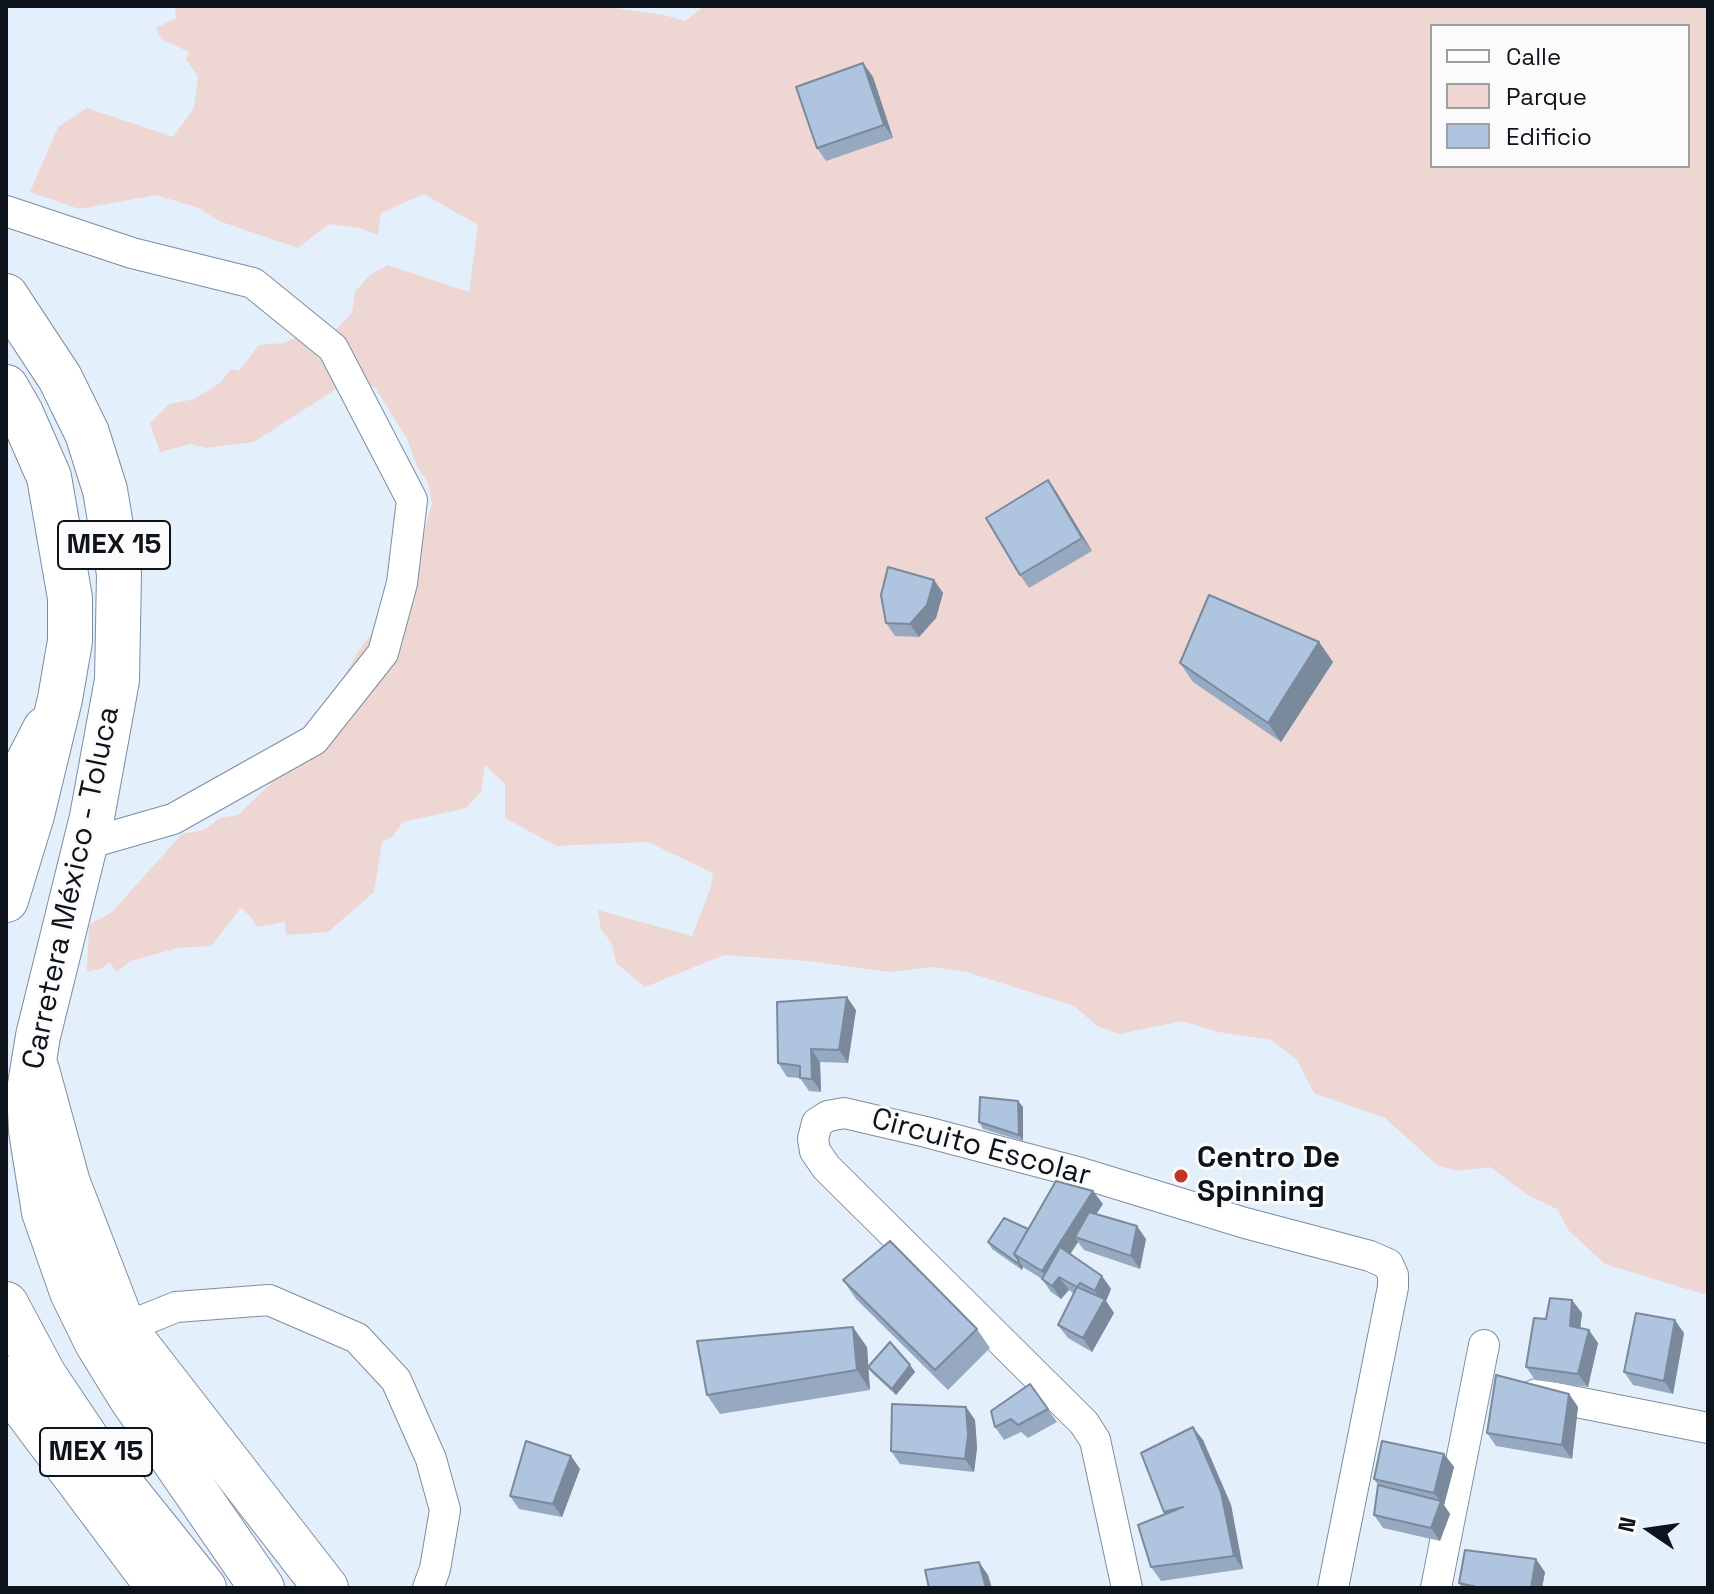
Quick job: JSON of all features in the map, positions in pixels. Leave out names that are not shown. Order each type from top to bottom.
[{"type":"main road","name":"Carretera México - Toluca","points":[[6,296],[60,378],[87,433],[105,490],[119,574],[117,680],[86,844],[29,1091],[31,1131],[44,1212],[72,1292],[97,1343],[262,1588]]},
{"type":"main road","name":"Carretera México - Toluca","points":[[6,387],[49,477],[70,598],[70,641],[60,699],[32,815],[6,900]]},
{"type":"main road","points":[[6,805],[60,699]]},
{"type":"main road","points":[[34,1060],[68,1183],[124,1328],[326,1588]]},
{"type":"main road","name":"MEX 15","points":[[6,1304],[44,1375],[99,1457],[204,1588]]},
{"type":"main road","points":[[6,1378],[25,1409],[159,1588]]},
{"type":"street","points":[[6,211],[132,253],[253,283],[333,348],[412,500],[402,583],[383,653],[314,740],[173,819],[86,844]]},
{"type":"street","name":"Circuito Escolar","points":[[1127,1588],[1095,1440],[1084,1423],[826,1167],[815,1151],[813,1139],[817,1123],[828,1116],[844,1113],[942,1136],[1081,1173],[1245,1223],[1370,1256],[1388,1264],[1393,1275],[1393,1287],[1333,1588]]},
{"type":"street","points":[[124,1328],[176,1307],[269,1300],[357,1338],[396,1380],[431,1459],[445,1510],[435,1569],[428,1588]]},
{"type":"street","points":[[1436,1588],[1484,1345]]},
{"type":"street","points":[[1476,1382],[1708,1428]]},
{"type":"green space","points":[[175,6],[603,6],[685,21],[704,6],[1708,6],[1708,1293],[1605,1264],[1569,1231],[1557,1209],[1528,1195],[1490,1167],[1456,1171],[1437,1165],[1385,1118],[1314,1093],[1297,1060],[1271,1040],[1218,1032],[1182,1021],[1119,1034],[1097,1026],[1074,1006],[967,972],[932,967],[890,972],[808,961],[724,955],[645,987],[616,963],[612,944],[601,929],[598,910],[692,936],[711,887],[713,873],[648,842],[556,846],[505,818],[505,784],[485,765],[481,792],[466,808],[403,822],[393,836],[382,842],[374,892],[328,932],[286,935],[285,922],[257,927],[241,908],[211,946],[177,948],[131,961],[116,972],[110,962],[87,972],[89,925],[112,912],[182,834],[204,830],[220,818],[238,815],[297,758],[359,650],[410,583],[432,503],[428,483],[417,466],[407,439],[375,387],[336,389],[254,442],[206,448],[191,444],[160,452],[150,423],[169,404],[194,399],[220,383],[231,369],[239,371],[259,345],[283,343],[320,328],[322,344],[352,313],[355,292],[371,274],[388,265],[469,292],[478,225],[424,194],[381,213],[378,235],[359,228],[329,224],[298,248],[219,221],[199,208],[156,195],[79,209],[30,192],[58,127],[87,108],[173,137],[194,108],[198,76],[186,60],[189,52],[161,39],[156,28],[176,18]]},
{"type":"building","points":[[863,63],[884,125],[817,148],[796,87]]},
{"type":"building","points":[[1048,480],[1082,538],[1020,575],[986,518]]},
{"type":"building","points":[[888,567],[934,580],[927,605],[910,624],[886,623],[881,595]]},
{"type":"building","points":[[1209,595],[1319,642],[1268,723],[1180,663]]},
{"type":"building","points":[[847,997],[839,1050],[811,1049],[812,1079],[800,1078],[800,1066],[778,1063],[777,1002]]},
{"type":"building","points":[[980,1097],[1018,1101],[1019,1135],[979,1122]]},
{"type":"building","points":[[1056,1181],[1093,1191],[1042,1271],[1014,1254]]},
{"type":"building","points":[[1089,1212],[1137,1226],[1131,1256],[1075,1237]]},
{"type":"building","points":[[1004,1218],[1028,1229],[1014,1254],[1019,1261],[1017,1263],[988,1242]]},
{"type":"building","points":[[890,1241],[977,1329],[935,1370],[843,1280]]},
{"type":"building","points":[[1060,1247],[1102,1276],[1095,1291],[1080,1283],[1077,1287],[1059,1277],[1052,1286],[1042,1279]]},
{"type":"building","points":[[1077,1287],[1105,1299],[1083,1338],[1058,1325]]},
{"type":"building","points":[[1550,1298],[1572,1300],[1570,1326],[1589,1330],[1578,1374],[1526,1367],[1534,1318],[1546,1319]]},
{"type":"building","points":[[1636,1313],[1675,1320],[1664,1381],[1624,1372]]},
{"type":"building","points":[[853,1327],[857,1370],[707,1395],[697,1341]]},
{"type":"building","points":[[890,1342],[910,1365],[892,1389],[868,1367]]},
{"type":"building","points":[[1496,1375],[1569,1394],[1562,1445],[1487,1433]]},
{"type":"building","points":[[1030,1384],[1048,1409],[1018,1425],[1011,1419],[995,1427],[991,1411]]},
{"type":"building","points":[[892,1404],[966,1407],[968,1435],[965,1459],[891,1451]]},
{"type":"building","points":[[1193,1427],[1221,1492],[1234,1556],[1151,1567],[1138,1525],[1183,1507],[1164,1512],[1141,1453]]},
{"type":"building","points":[[526,1441],[571,1456],[553,1504],[510,1496]]},
{"type":"building","points":[[1382,1441],[1444,1454],[1434,1493],[1374,1479]]},
{"type":"building","points":[[1378,1485],[1441,1501],[1431,1528],[1374,1515]]},
{"type":"building","points":[[1465,1550],[1536,1559],[1531,1588],[1481,1588],[1459,1583]]},
{"type":"building","points":[[979,1562],[986,1588],[929,1588],[925,1570]]},
{"type":"place","name":"Centro De Spinning","points":[[1181,1176]]}]
